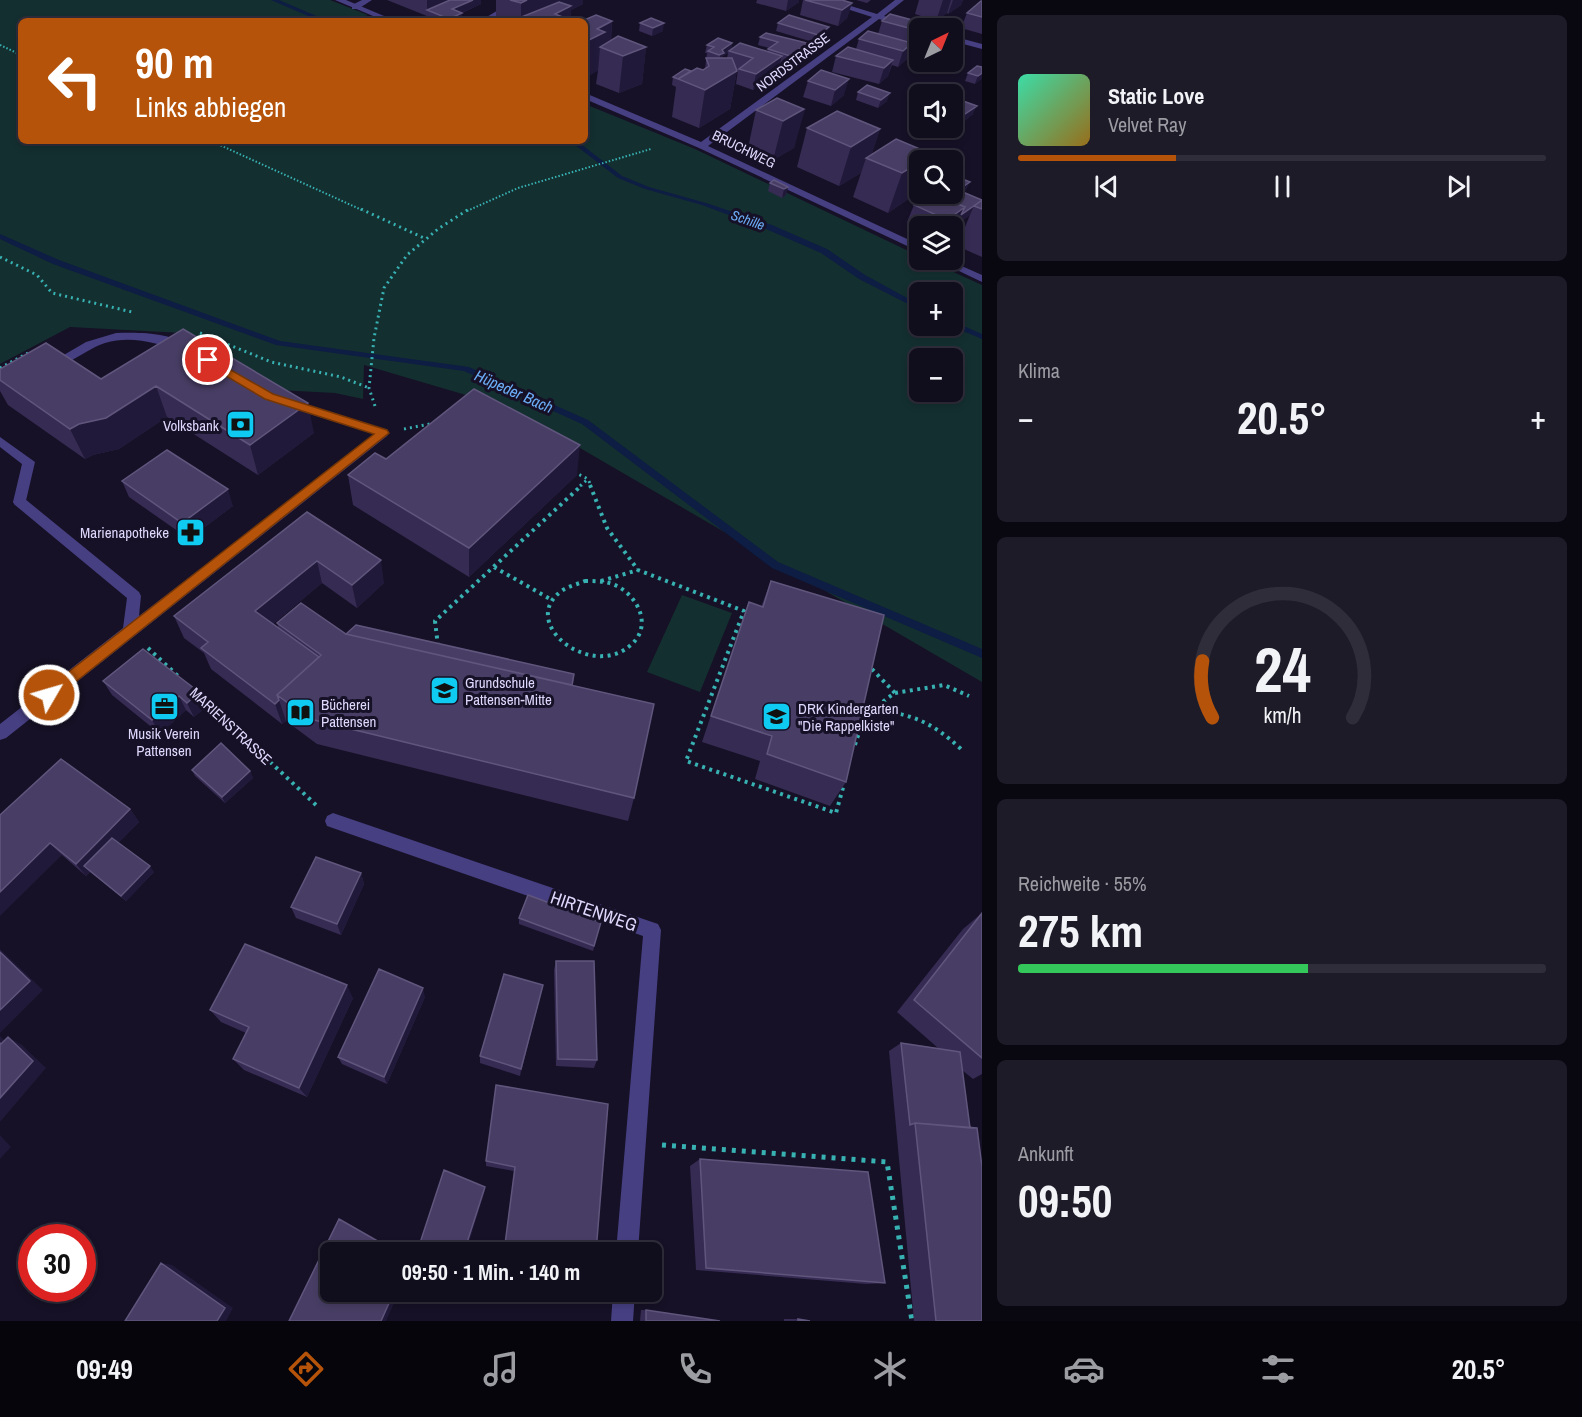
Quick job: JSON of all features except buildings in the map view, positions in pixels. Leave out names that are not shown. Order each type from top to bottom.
[{"type":"street","points":[[339,0],[384,18]]},
{"type":"street","points":[[355,7],[368,0]]},
{"type":"street","points":[[489,18],[521,0]]},
{"type":"street","points":[[823,0],[909,26]]},
{"type":"street","name":"NORDSTRASSE","points":[[702,146],[875,16],[900,0]]},
{"type":"street","points":[[963,41],[982,47]]},
{"type":"street","name":"BRUCHWEG","points":[[588,97],[702,146],[909,244]]},
{"type":"street","points":[[963,270],[982,279]]},
{"type":"street","points":[[38,374],[98,340],[147,337],[171,341],[198,354]]},
{"type":"street","points":[[281,400],[383,433]]},
{"type":"street","points":[[0,733],[383,433]]},
{"type":"street","points":[[0,441],[29,462],[20,502],[134,597],[130,631]]},
{"type":"street","name":"HIRTENWEG","points":[[333,821],[652,930],[628,1242]]},
{"type":"street","points":[[622,1321],[623,1302]]},
{"type":"path","points":[[0,45],[18,54]]},
{"type":"path","points":[[218,144],[426,238]]},
{"type":"path","points":[[437,422],[383,433],[369,388],[374,365],[374,338],[384,288],[407,255],[426,238],[477,205],[518,188],[625,158]]},
{"type":"path","points":[[0,257],[37,275],[52,293],[140,314]]},
{"type":"path","points":[[194,330],[271,362],[340,377],[369,388]]},
{"type":"path","points":[[570,470],[588,479],[607,528],[638,570],[744,611],[686,761],[836,813],[845,780]]},
{"type":"path","points":[[438,647],[435,621],[588,479]]},
{"type":"path","points":[[494,567],[552,600]]},
{"type":"path","points":[[600,581],[615,585],[629,593],[639,604],[644,616],[643,630],[636,642],[625,651],[610,656],[593,657],[563,645],[554,635],[549,624],[548,612],[552,600],[560,591],[572,585],[600,581],[638,570]]},
{"type":"path","name":"MARIENSTRASSE","points":[[130,631],[181,679]]},
{"type":"path","points":[[865,661],[895,693]]},
{"type":"path","points":[[854,747],[860,726],[871,709],[895,693],[944,686],[969,696]]},
{"type":"path","name":"MARIENSTRASSE","points":[[198,694],[333,821]]},
{"type":"path","points":[[871,709],[907,713],[938,727],[961,749]]},
{"type":"path","points":[[636,1143],[887,1162],[912,1321]]},
{"type":"green space","points":[[0,0],[330,0],[368,15],[360,18],[18,18],[18,144],[588,144],[588,105],[695,149],[909,251],[909,270],[949,270],[982,285],[982,682],[513,409],[364,365],[363,399],[335,393],[278,390],[183,333],[70,327],[0,364]]},
{"type":"green space","points":[[682,595],[732,613],[700,692],[647,672]]},
{"type":"waterway","name":"Schille","points":[[274,0],[318,18]]},
{"type":"waterway","name":"Schille","points":[[577,144],[620,177],[647,188],[704,204],[769,227],[824,251],[862,277],[909,302]]},
{"type":"waterway","name":"Hüpeder Bach","points":[[0,236],[56,262],[279,343],[466,369],[585,422],[775,565],[982,654]]},
{"type":"waterway","name":"Schille","points":[[963,328],[982,337]]},
{"type":"place","name":"Volksbank","points":[[240,425]]},
{"type":"place","name":"Marienapotheke","points":[[190,532]]},
{"type":"place","name":"Grundschule Pattensen-Mitte","points":[[444,691]]},
{"type":"place","name":"Musik Verein Pattensen","points":[[164,706]]},
{"type":"place","name":"Bücherei Pattensen","points":[[300,713]]},
{"type":"place","name":"DRK Kindergarten \"Die Rappelkiste\"","points":[[777,717]]},
{"type":"route","points":[[49,695],[383,433],[269,396],[208,360]]}]
